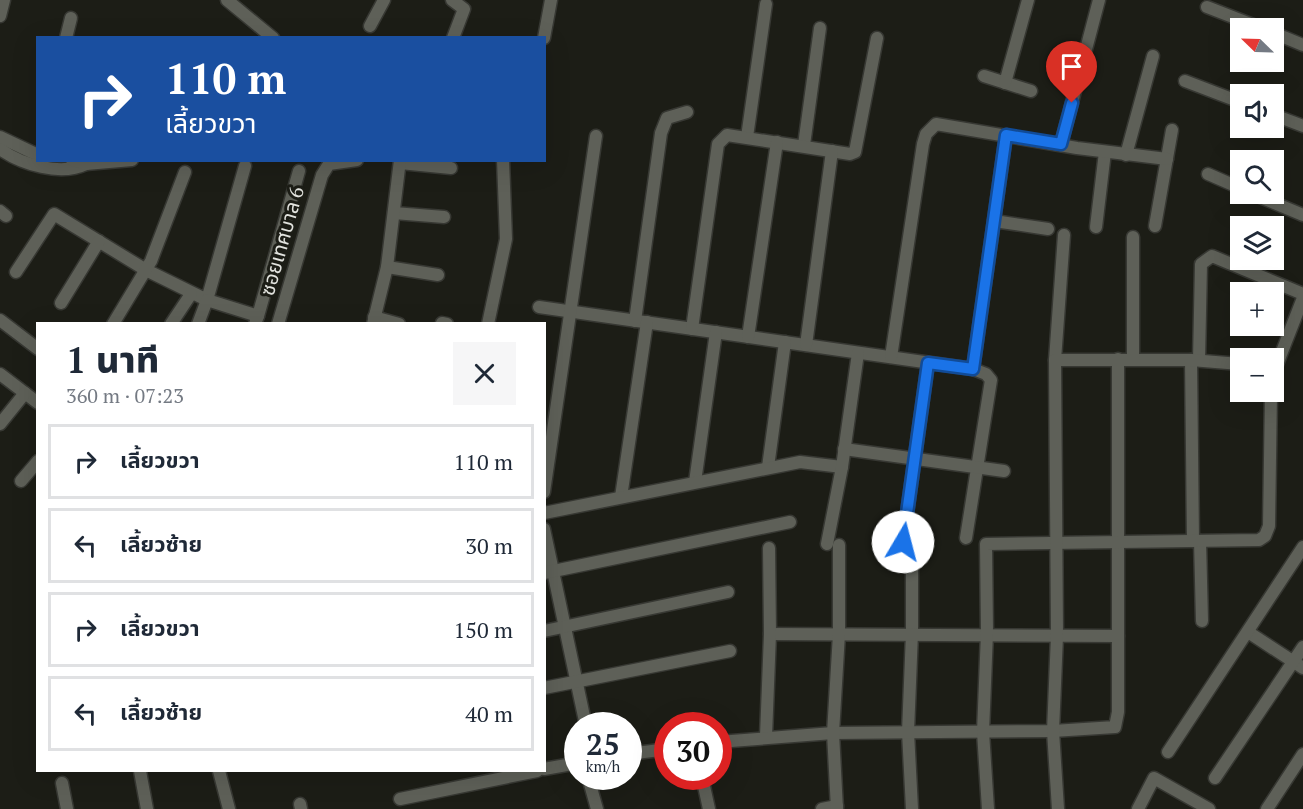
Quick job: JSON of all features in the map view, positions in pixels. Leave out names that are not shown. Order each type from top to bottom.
[{"type":"street","points":[[0,16],[4,0]]},
{"type":"street","points":[[227,0],[271,36]]},
{"type":"street","points":[[370,26],[384,0]]},
{"type":"street","points":[[452,0],[464,9],[454,36]]},
{"type":"street","points":[[544,36],[551,0]]},
{"type":"street","points":[[1005,82],[1028,0]]},
{"type":"street","points":[[1061,144],[1099,0]]},
{"type":"street","points":[[747,137],[766,4]]},
{"type":"street","points":[[1207,7],[1235,18]]},
{"type":"street","points":[[66,36],[71,18]]},
{"type":"street","points":[[804,146],[820,28]]},
{"type":"street","points":[[1284,37],[1303,45]]},
{"type":"street","points":[[692,329],[718,144],[727,135],[850,154],[857,147],[877,38]]},
{"type":"street","points":[[1126,155],[1153,56]]},
{"type":"street","points":[[984,76],[1031,91]]},
{"type":"street","points":[[1185,81],[1230,98]]},
{"type":"street","points":[[621,497],[661,134],[667,118],[687,112]]},
{"type":"street","points":[[1284,119],[1303,126]]},
{"type":"street","points":[[891,357],[926,134],[936,124],[1105,152],[1167,159]]},
{"type":"street","points":[[1155,226],[1172,130]]},
{"type":"street","points":[[973,369],[1006,135]]},
{"type":"street","points":[[546,479],[596,136]]},
{"type":"street","points":[[0,137],[36,155]]},
{"type":"street","points":[[748,337],[777,142]]},
{"type":"street","points":[[0,149],[36,155]]},
{"type":"street","points":[[806,345],[832,151]]},
{"type":"street","points":[[1096,227],[1105,152]]},
{"type":"street","points":[[51,162],[70,171],[86,164],[109,162]]},
{"type":"street","points":[[79,162],[86,164]]},
{"type":"street","name":"ซอยเทศบาล 6","points":[[279,322],[326,162]]},
{"type":"street","points":[[374,321],[387,267],[400,162],[451,168]]},
{"type":"street","points":[[488,322],[506,239],[503,162]]},
{"type":"street","points":[[199,322],[245,166]]},
{"type":"street","points":[[16,272],[54,214],[146,270],[191,294],[256,320],[299,171]]},
{"type":"street","points":[[114,322],[146,270],[185,172]]},
{"type":"street","points":[[1208,174],[1230,184]]},
{"type":"street","points":[[1277,204],[1303,215]]},
{"type":"street","points":[[394,213],[444,217]]},
{"type":"street","points":[[994,221],[1048,229]]},
{"type":"street","points":[[1058,809],[1053,730],[1058,636],[1055,360],[1064,235]]},
{"type":"street","points":[[1133,237],[1133,359]]},
{"type":"street","points":[[61,303],[99,241]]},
{"type":"street","points":[[1202,621],[1196,541],[1195,360],[1201,264],[1206,258],[1212,256],[1303,296],[1283,348]]},
{"type":"street","points":[[387,267],[438,275]]},
{"type":"street","points":[[172,322],[191,294]]},
{"type":"street","points":[[539,307],[973,369],[986,374],[991,380],[966,538]]},
{"type":"street","points":[[0,320],[36,347]]},
{"type":"street","points":[[695,482],[716,332]]},
{"type":"street","points":[[768,467],[785,342]]},
{"type":"street","points":[[822,809],[837,807],[833,733],[839,634],[833,545],[858,353]]},
{"type":"street","points":[[732,740],[766,736],[833,733],[983,732],[1115,727],[1118,712],[1118,359]]},
{"type":"street","points":[[1055,360],[1195,360],[1230,363]]},
{"type":"street","points":[[912,809],[908,732],[912,633],[908,544],[915,459],[928,363]]},
{"type":"street","points":[[0,374],[36,401]]},
{"type":"street","points":[[0,424],[25,393]]},
{"type":"street","points":[[988,809],[983,732],[987,633],[986,544],[1259,540],[1266,536],[1269,526],[1271,402]]},
{"type":"street","points":[[844,449],[1004,471]]},
{"type":"street","points":[[21,481],[36,462]]},
{"type":"street","points":[[546,513],[800,462],[842,467]]},
{"type":"street","points":[[549,572],[790,522]]},
{"type":"street","points":[[546,546],[549,572],[565,626],[583,712]]},
{"type":"street","points":[[1168,752],[1303,547]]},
{"type":"street","points":[[766,736],[770,634],[769,548]]},
{"type":"street","points":[[546,630],[728,592]]},
{"type":"street","points":[[1248,632],[1298,665]]},
{"type":"street","points":[[770,634],[987,633],[1118,636]]},
{"type":"street","points":[[1215,778],[1298,665],[1303,647]]},
{"type":"street","points":[[546,688],[730,651]]},
{"type":"street","points":[[1267,809],[1303,754]]},
{"type":"street","points":[[546,769],[564,765]]},
{"type":"street","points":[[140,772],[147,809]]},
{"type":"street","points":[[219,772],[229,809]]},
{"type":"street","points":[[400,799],[532,772]]},
{"type":"street","points":[[1138,809],[1154,778],[1209,809]]},
{"type":"street","points":[[62,783],[67,809]]},
{"type":"street","points":[[592,790],[597,809]]},
{"type":"street","points":[[705,790],[709,809]]},
{"type":"route","points":[[903,542],[928,363],[973,369],[1006,135],[1061,144],[1072,103]]}]
